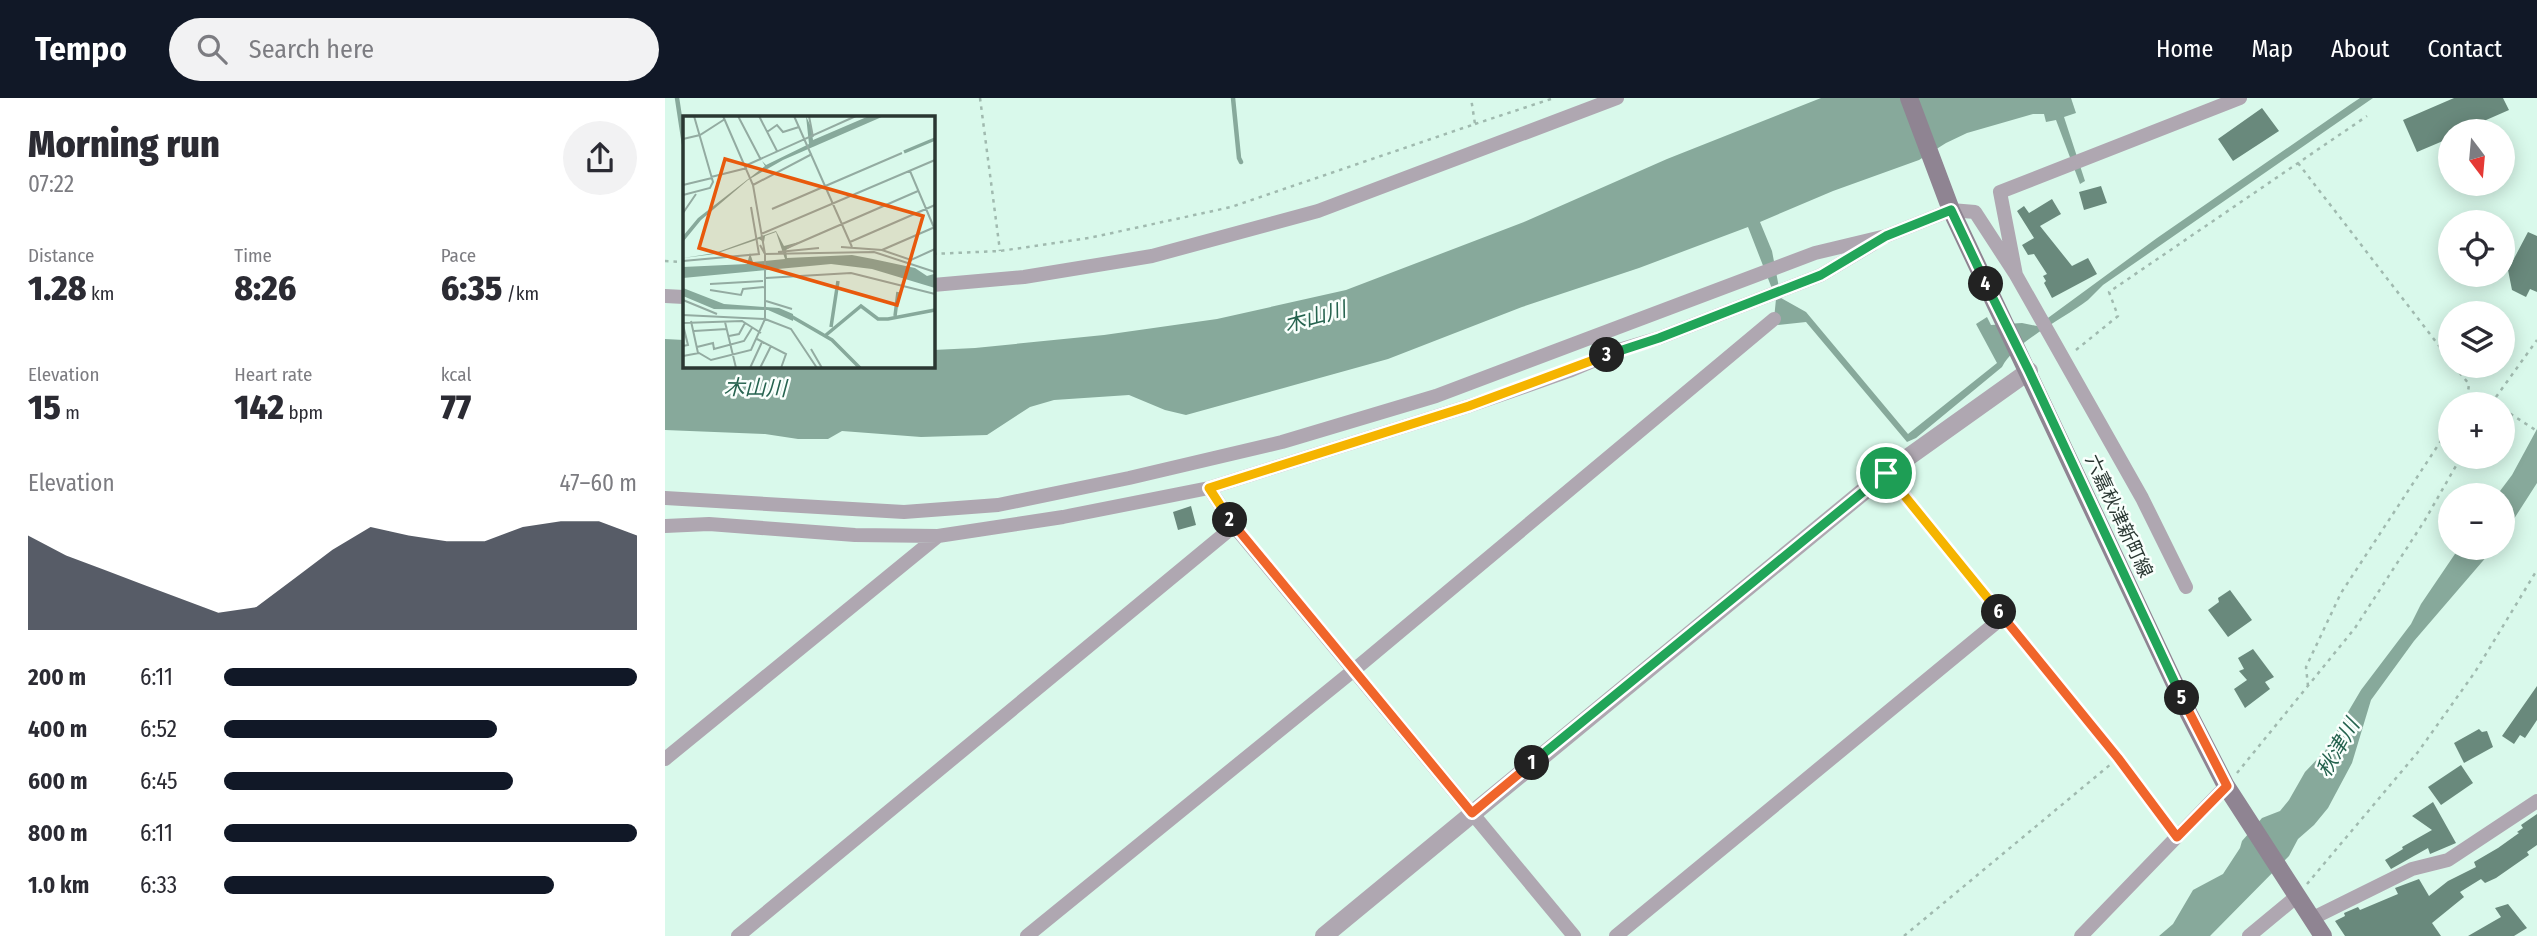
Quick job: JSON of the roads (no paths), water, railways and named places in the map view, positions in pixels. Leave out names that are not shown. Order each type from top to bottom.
[{"type":"main road","name":"六嘉秋津新町線","points":[[1909,98],[1951,210],[2152,636],[2227,786],[2323,936]]},
{"type":"street","points":[[935,285],[1024,277],[1152,256],[1318,211],[1617,98]]},
{"type":"street","points":[[2016,275],[2000,192],[2240,98]]},
{"type":"street","points":[[665,498],[904,512],[998,505],[1129,478],[1282,442],[1436,396],[1815,253],[1886,236],[1951,210],[1975,212],[2016,275],[2142,498],[2186,587]]},
{"type":"street","points":[[665,526],[709,524],[855,535],[938,536],[1063,517],[1209,488],[1469,406],[1569,371],[1619,350],[1659,338],[1821,275],[1886,236]]},
{"type":"street","points":[[665,296],[683,297]]},
{"type":"street","points":[[1027,936],[1354,670],[1774,319]]},
{"type":"street","points":[[1324,936],[1886,473],[2029,371]]},
{"type":"street","points":[[1209,488],[1234,526],[1574,936]]},
{"type":"street","points":[[738,936],[1234,526]]},
{"type":"street","points":[[665,759],[938,536]]},
{"type":"street","points":[[1616,936],[2003,617]]},
{"type":"street","points":[[2081,936],[2227,786]]},
{"type":"street","points":[[2311,919],[2412,869],[2448,860],[2537,801]]},
{"type":"street","points":[[2249,936],[2296,897]]},
{"type":"water","name":"木山川","points":[[1821,98],[2071,98],[2076,113],[2064,117],[2085,181],[2080,184],[2056,120],[2046,122],[2044,114],[2033,114],[1967,133],[1919,160],[1833,191],[1760,222],[1772,251],[1781,298],[1806,312],[1908,434],[1997,363],[1976,324],[1987,317],[1991,325],[2022,323],[2037,326],[2157,238],[2351,104],[2360,98],[2373,98],[2028,340],[2002,367],[1916,438],[1907,442],[1806,322],[1777,325],[1774,319],[1776,299],[1748,227],[1639,268],[1522,307],[1388,359],[1186,415],[1165,410],[1129,395],[1054,400],[1030,407],[987,435],[921,437],[842,431],[828,439],[798,439],[765,434],[665,430],[665,339],[683,340],[683,368],[935,368],[935,350],[1104,335],[1217,319],[1346,290],[1524,222],[1667,159]]},
{"type":"water","points":[[2537,429],[2537,483],[2515,517],[2515,483],[2506,483]]},
{"type":"water","name":"秋津川","points":[[2451,560],[2484,560],[2414,641],[2371,700],[2352,763],[2328,808],[2298,839],[2289,856],[2210,936],[2159,936],[2173,924],[2193,890],[2223,874],[2242,841],[2262,818],[2280,811],[2289,800],[2305,772],[2325,751],[2361,690],[2411,624]]},
{"type":"waterway","points":[[677,98],[683,137]]},
{"type":"waterway","points":[[1233,98],[1241,162]]}]
